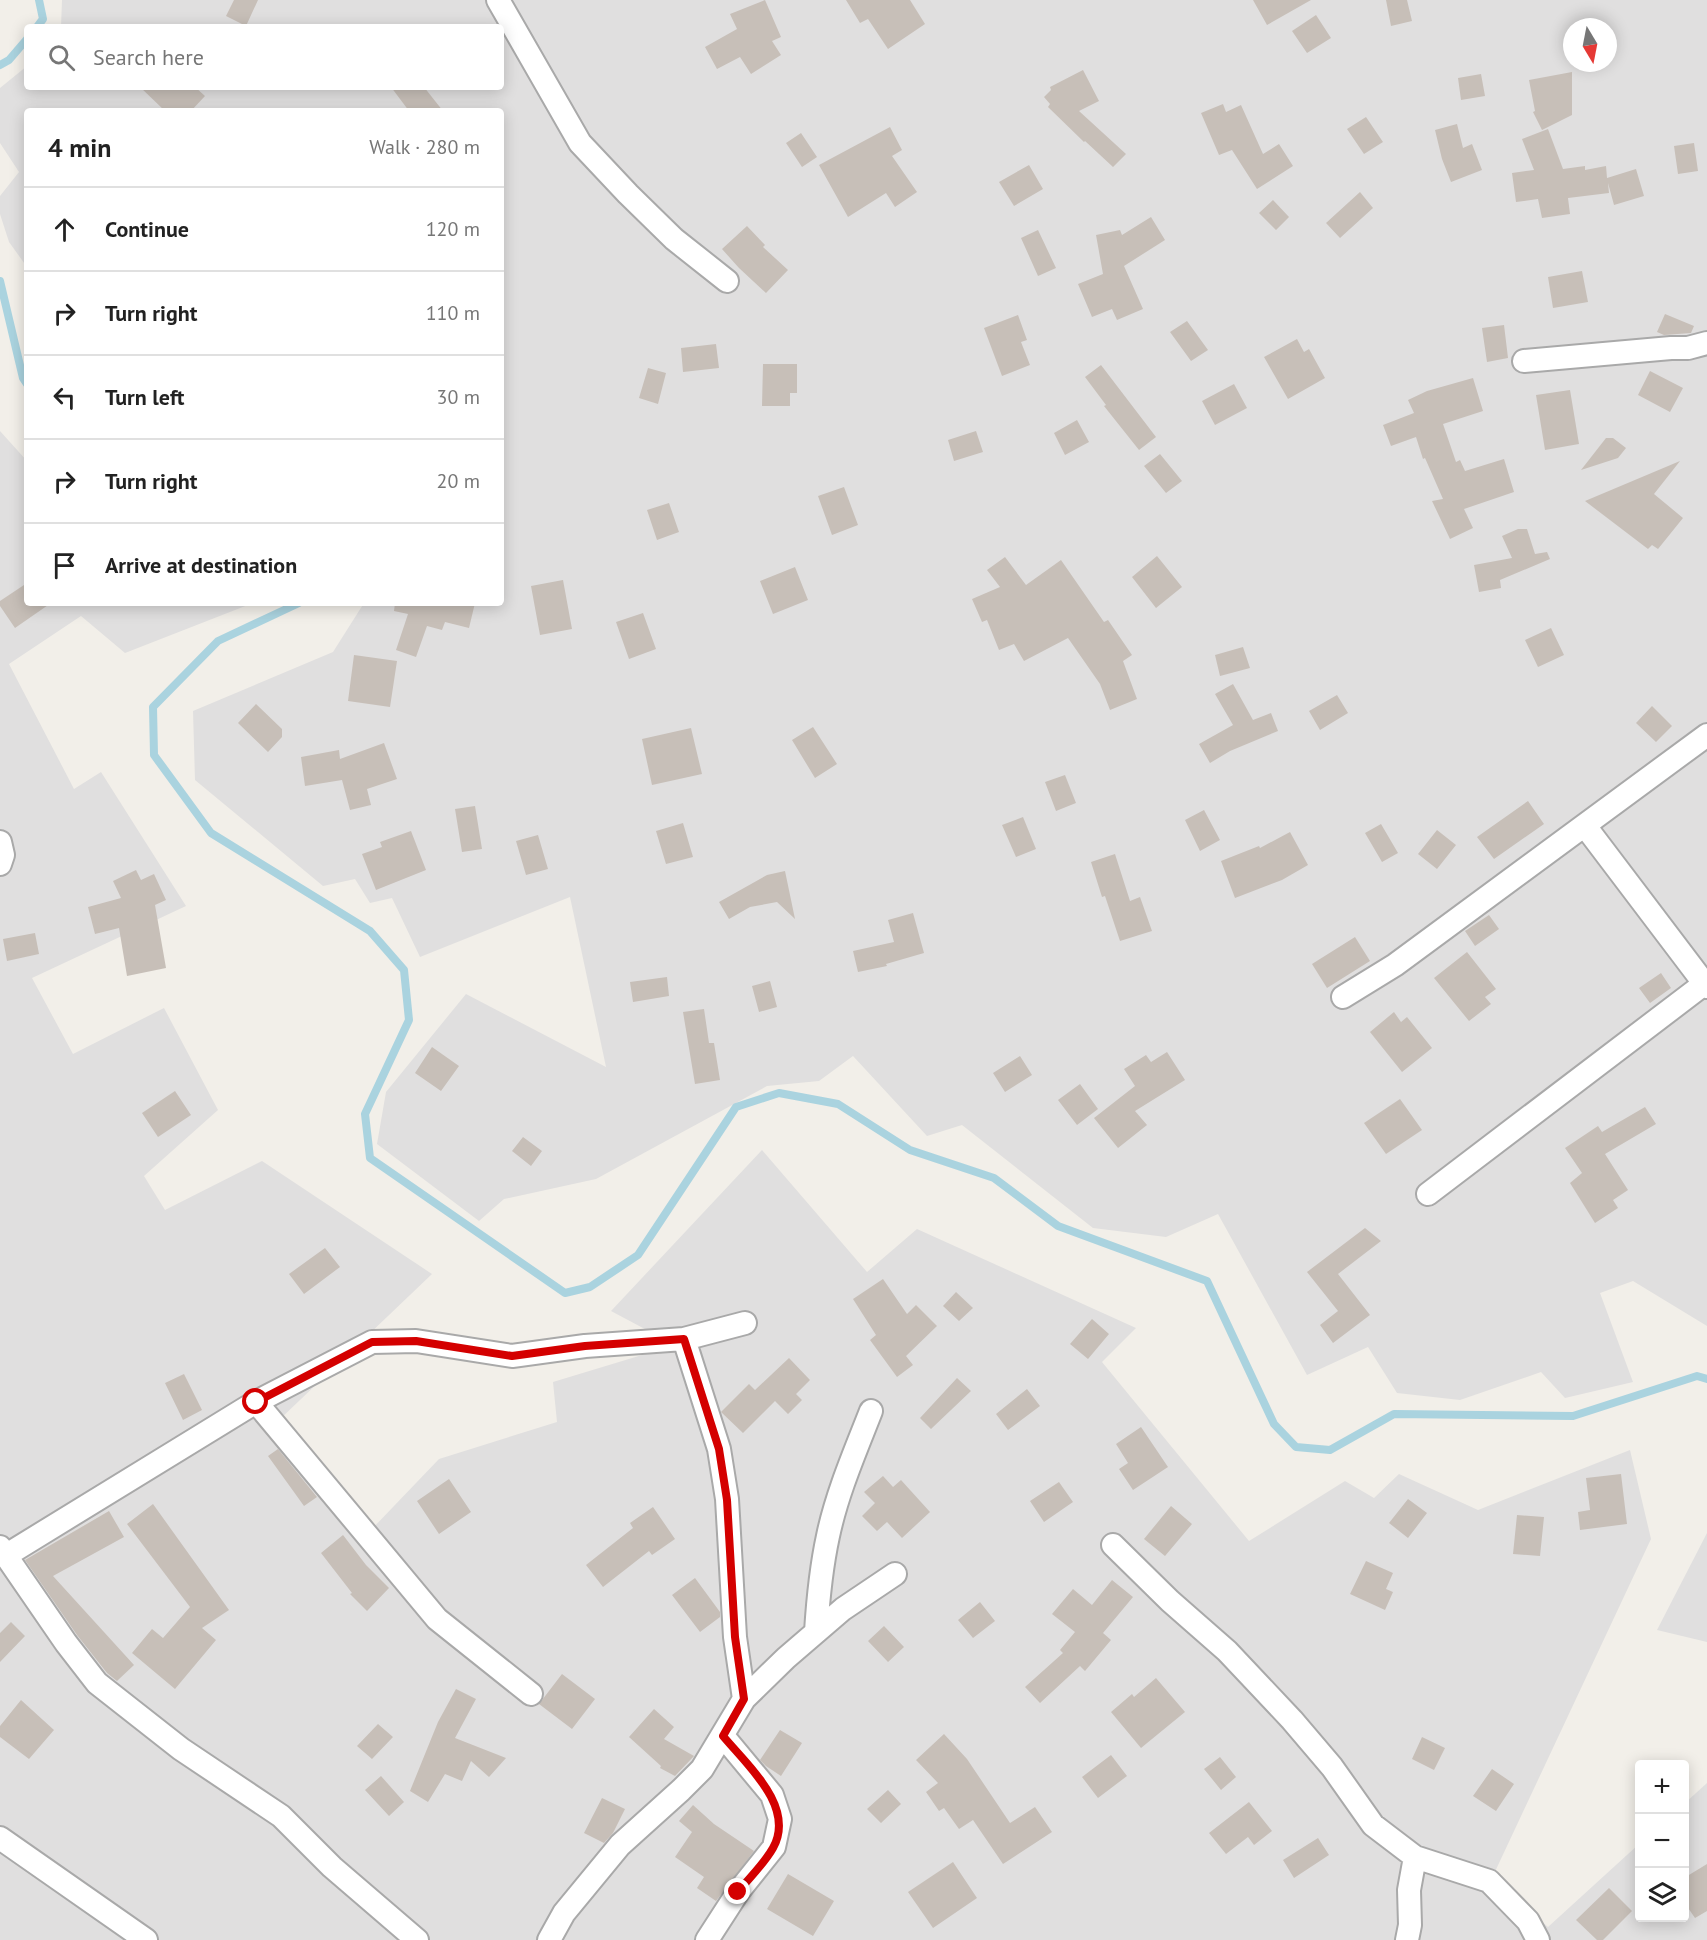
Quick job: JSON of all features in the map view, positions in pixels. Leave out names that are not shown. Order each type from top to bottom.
[{"type":"street","points":[[498,0],[580,143],[627,194],[674,239],[727,281]]},
{"type":"street","points":[[1524,361],[1688,348],[1707,343]]},
{"type":"street","points":[[1342,997],[1395,965],[1707,735]]},
{"type":"street","points":[[1428,1194],[1706,985],[1585,826]]},
{"type":"street","points":[[0,842],[3,855],[0,864]]},
{"type":"street","points":[[417,1940],[332,1867],[281,1816],[181,1749],[97,1683],[3,1552],[256,1402],[372,1342],[416,1341],[512,1356],[585,1346],[684,1339],[745,1323]]},
{"type":"street","points":[[684,1339],[719,1449],[727,1500],[735,1637],[744,1699]]},
{"type":"street","points":[[256,1402],[437,1619],[531,1694]]},
{"type":"street","points":[[816,1632],[820,1584],[828,1535],[849,1467],[872,1411]]},
{"type":"street","points":[[1113,1545],[1162,1594],[1227,1651],[1292,1720],[1332,1767],[1373,1825],[1415,1857],[1489,1881],[1528,1921],[1538,1940]]},
{"type":"street","points":[[549,1940],[564,1913],[620,1845],[702,1769],[744,1699],[843,1609],[895,1574]]},
{"type":"street","points":[[707,1940],[738,1892],[774,1847],[780,1819],[772,1795],[723,1736]]},
{"type":"street","points":[[0,1838],[146,1940]]},
{"type":"street","points":[[1407,1940],[1410,1925],[1409,1890],[1415,1857]]},
{"type":"shaded area","points":[[62,0],[1707,0],[1707,1326],[1633,1281],[1600,1293],[1633,1382],[1565,1398],[1541,1372],[1460,1400],[1397,1393],[1368,1347],[1307,1375],[1218,1214],[1166,1237],[1093,1228],[962,1125],[927,1136],[853,1056],[819,1081],[767,1086],[596,1179],[504,1199],[479,1221],[377,1144],[386,1092],[466,994],[606,1067],[570,897],[420,957],[392,898],[370,903],[355,879],[323,886],[195,780],[193,711],[333,652],[362,606],[504,606],[504,108],[24,108],[24,263],[9,242],[0,214],[0,196],[19,172],[0,143],[0,88],[24,68],[24,90],[504,90],[504,24],[61,24]]},
{"type":"shaded area","points":[[0,431],[24,458],[24,606],[245,606],[125,653],[81,616],[9,664],[74,789],[101,772],[186,906],[32,978],[73,1054],[164,1008],[218,1110],[144,1176],[165,1210],[262,1161],[432,1274],[278,1421],[371,1530],[439,1459],[557,1422],[553,1382],[675,1345],[611,1311],[762,1150],[867,1272],[917,1229],[1136,1328],[1102,1362],[1249,1541],[1345,1481],[1374,1498],[1399,1474],[1478,1510],[1630,1450],[1651,1539],[1492,1878],[1548,1927],[1635,1848],[1635,1922],[1689,1922],[1689,1799],[1707,1783],[1707,1940],[0,1940]]},
{"type":"shaded area","points":[[1707,1533],[1707,1642],[1657,1630]]},
{"type":"building","points":[[234,0],[258,0],[247,24],[226,16]]},
{"type":"building","points":[[765,0],[781,37],[772,41],[781,55],[751,74],[740,57],[717,69],[705,47],[737,29],[730,14]]},
{"type":"building","points":[[846,0],[910,0],[925,24],[888,49],[868,19],[860,23]]},
{"type":"building","points":[[1253,0],[1311,0],[1267,25]]},
{"type":"building","points":[[1386,0],[1407,0],[1412,21],[1391,26]]},
{"type":"building","points":[[1316,15],[1331,38],[1307,53],[1292,31]]},
{"type":"building","points":[[1083,70],[1099,101],[1079,111],[1126,154],[1113,167],[1048,107],[1050,104],[1044,97],[1051,90],[1050,87]]},
{"type":"building","points":[[1572,72],[1572,115],[1542,130],[1533,112],[1535,111],[1529,80]]},
{"type":"building","points":[[1481,74],[1485,96],[1461,100],[1458,78]]},
{"type":"building","points":[[143,90],[198,90],[205,96],[194,108],[162,108]]},
{"type":"building","points":[[393,90],[426,90],[441,108],[407,108]]},
{"type":"building","points":[[1223,104],[1226,112],[1241,105],[1263,154],[1279,144],[1293,166],[1257,189],[1232,150],[1219,155],[1201,113]]},
{"type":"building","points":[[1366,117],[1383,142],[1364,154],[1347,129]]},
{"type":"building","points":[[1457,124],[1463,148],[1472,144],[1482,170],[1451,182],[1442,159],[1435,130]]},
{"type":"building","points":[[890,127],[902,150],[892,156],[917,192],[895,207],[886,193],[848,217],[819,165]]},
{"type":"building","points":[[1548,129],[1563,169],[1585,166],[1585,170],[1606,166],[1607,178],[1636,169],[1644,196],[1614,205],[1608,183],[1609,193],[1568,198],[1570,214],[1542,218],[1538,199],[1516,202],[1512,173],[1534,170],[1522,139]]},
{"type":"building","points":[[801,133],[817,157],[802,167],[786,143]]},
{"type":"building","points":[[1694,143],[1698,171],[1678,174],[1674,146]]},
{"type":"building","points":[[1029,165],[1043,189],[1014,206],[999,182]]},
{"type":"building","points":[[1360,192],[1373,208],[1340,238],[1326,223]]},
{"type":"building","points":[[1273,200],[1289,217],[1276,230],[1259,213]]},
{"type":"building","points":[[1151,217],[1165,240],[1124,266],[1143,309],[1117,320],[1112,309],[1092,317],[1078,284],[1103,274],[1096,235],[1120,230],[1122,235]]},
{"type":"building","points":[[747,226],[765,245],[763,247],[788,270],[766,293],[722,249]]},
{"type":"building","points":[[1038,230],[1056,268],[1038,276],[1021,238]]},
{"type":"building","points":[[1582,271],[1588,302],[1553,308],[1548,277]]},
{"type":"building","points":[[1665,314],[1694,326],[1691,333],[1664,335],[1657,332]]},
{"type":"building","points":[[1018,315],[1027,340],[1021,342],[1030,365],[1002,376],[984,328]]},
{"type":"building","points":[[1187,321],[1208,350],[1191,361],[1170,332]]},
{"type":"building","points":[[1504,325],[1508,358],[1487,362],[1482,328]]},
{"type":"building","points":[[1297,339],[1304,352],[1309,349],[1325,378],[1288,399],[1264,357]]},
{"type":"building","points":[[716,344],[719,368],[683,372],[681,348]]},
{"type":"building","points":[[763,364],[797,364],[797,393],[790,393],[790,406],[762,406]]},
{"type":"building","points":[[1101,365],[1156,437],[1139,450],[1104,406],[1106,405],[1085,377]]},
{"type":"building","points":[[648,368],[666,373],[658,404],[639,398]]},
{"type":"building","points":[[1650,371],[1683,388],[1670,412],[1638,395]]},
{"type":"building","points":[[1473,378],[1483,411],[1443,424],[1456,462],[1460,460],[1465,471],[1504,459],[1514,492],[1464,509],[1473,528],[1450,539],[1432,501],[1443,499],[1425,458],[1423,459],[1416,437],[1391,446],[1383,425],[1414,413],[1408,400],[1427,391]]},
{"type":"building","points":[[1234,384],[1247,408],[1215,425],[1202,401]]},
{"type":"building","points":[[1570,390],[1579,444],[1545,450],[1536,395]]},
{"type":"building","points":[[1077,420],[1089,442],[1065,455],[1054,433]]},
{"type":"building","points":[[976,431],[983,452],[954,461],[948,440]]},
{"type":"building","points":[[1606,438],[1613,438],[1626,448],[1618,458],[1581,470]]},
{"type":"building","points":[[1160,454],[1182,481],[1166,493],[1144,466]]},
{"type":"building","points":[[1680,461],[1654,494],[1683,518],[1658,549],[1652,545],[1648,549],[1585,501]]},
{"type":"building","points":[[844,487],[858,525],[832,535],[818,496]]},
{"type":"building","points":[[669,503],[679,532],[657,540],[647,510]]},
{"type":"building","points":[[1518,529],[1527,529],[1535,554],[1547,552],[1550,559],[1500,580],[1501,588],[1479,592],[1474,565],[1512,558],[1502,536]]},
{"type":"building","points":[[1157,556],[1182,587],[1156,608],[1132,577]]},
{"type":"building","points":[[1005,557],[1026,585],[1061,560],[1104,622],[1108,620],[1132,655],[1123,661],[1137,699],[1110,710],[1100,684],[1068,638],[1024,661],[1014,644],[999,650],[987,620],[982,622],[972,599],[1000,587],[987,570]]},
{"type":"building","points":[[795,567],[808,600],[773,614],[760,581]]},
{"type":"building","points":[[563,580],[572,629],[540,635],[531,586]]},
{"type":"building","points":[[24,585],[24,606],[47,606],[15,628],[0,606],[0,601]]},
{"type":"building","points":[[395,606],[474,606],[469,628],[445,622],[442,630],[427,626],[416,657],[396,650],[408,614],[394,611]]},
{"type":"building","points":[[643,613],[656,649],[629,659],[616,622]]},
{"type":"building","points":[[1551,628],[1564,655],[1538,667],[1525,640]]},
{"type":"building","points":[[1243,647],[1250,668],[1220,676],[1215,655]]},
{"type":"building","points":[[354,655],[397,661],[390,707],[348,701]]},
{"type":"building","points":[[1233,684],[1253,720],[1271,713],[1278,731],[1230,751],[1210,763],[1199,744],[1233,725],[1215,694]]},
{"type":"building","points":[[1337,695],[1348,713],[1320,730],[1309,711]]},
{"type":"building","points":[[256,704],[282,729],[282,737],[268,752],[238,723]]},
{"type":"building","points":[[1652,706],[1672,726],[1656,742],[1636,723]]},
{"type":"building","points":[[813,727],[837,764],[815,778],[792,740]]},
{"type":"building","points":[[691,728],[702,774],[652,785],[642,739]]},
{"type":"building","points":[[384,743],[397,779],[367,789],[371,805],[350,810],[342,780],[305,786],[301,757],[339,750],[340,759]]},
{"type":"building","points":[[1065,775],[1076,803],[1056,811],[1045,782]]},
{"type":"building","points":[[1528,801],[1544,824],[1494,859],[1477,837]]},
{"type":"building","points":[[475,806],[482,849],[462,852],[455,809]]},
{"type":"building","points":[[1204,810],[1220,840],[1200,851],[1185,820]]},
{"type":"building","points":[[1023,817],[1036,849],[1016,857],[1002,825]]},
{"type":"building","points":[[683,823],[693,857],[666,864],[656,831]]},
{"type":"building","points":[[1381,824],[1398,853],[1382,862],[1365,833]]},
{"type":"building","points":[[1437,830],[1456,845],[1437,869],[1418,854]]},
{"type":"building","points":[[411,831],[426,870],[376,890],[362,854],[382,847],[380,842]]},
{"type":"building","points":[[1290,832],[1308,865],[1282,880],[1235,898],[1221,861],[1259,846],[1260,848]]},
{"type":"building","points":[[538,835],[548,869],[526,875],[516,841]]},
{"type":"building","points":[[1115,854],[1130,901],[1140,897],[1152,931],[1120,941],[1091,862]]},
{"type":"building","points":[[136,870],[141,880],[154,874],[166,900],[155,905],[166,968],[127,976],[119,928],[95,934],[88,907],[121,898],[113,881]]},
{"type":"building","points":[[785,871],[795,919],[777,902],[750,907],[729,919],[719,902],[767,875]]},
{"type":"building","points":[[913,913],[924,953],[886,964],[887,966],[858,972],[853,951],[894,942],[888,920]]},
{"type":"building","points":[[1489,915],[1499,929],[1475,946],[1465,931]]},
{"type":"building","points":[[35,933],[39,954],[7,961],[3,939]]},
{"type":"building","points":[[1355,937],[1370,961],[1327,988],[1312,964]]},
{"type":"building","points":[[1467,952],[1496,989],[1485,997],[1491,1004],[1469,1021],[1434,978]]},
{"type":"building","points":[[1661,973],[1671,988],[1650,1003],[1639,988]]},
{"type":"building","points":[[667,977],[669,996],[633,1002],[630,982]]},
{"type":"building","points":[[770,981],[777,1007],[759,1012],[752,986]]},
{"type":"building","points":[[704,1009],[709,1043],[714,1043],[720,1080],[695,1084],[683,1012]]},
{"type":"building","points":[[1394,1012],[1401,1022],[1407,1017],[1432,1048],[1402,1072],[1370,1032]]},
{"type":"building","points":[[432,1047],[459,1066],[441,1091],[415,1073]]},
{"type":"building","points":[[1167,1052],[1185,1080],[1135,1111],[1147,1125],[1118,1148],[1094,1118],[1135,1086],[1124,1069],[1146,1055],[1151,1062]]},
{"type":"building","points":[[1020,1056],[1032,1075],[1005,1092],[993,1073]]},
{"type":"building","points":[[1080,1084],[1098,1109],[1077,1125],[1058,1100]]},
{"type":"building","points":[[175,1091],[191,1115],[158,1137],[142,1113]]},
{"type":"building","points":[[1400,1099],[1422,1130],[1386,1154],[1364,1123]]},
{"type":"building","points":[[1645,1107],[1656,1124],[1605,1154],[1628,1190],[1613,1200],[1618,1208],[1595,1223],[1570,1183],[1582,1173],[1565,1148],[1598,1126],[1602,1132]]},
{"type":"building","points":[[523,1137],[542,1151],[531,1166],[512,1151]]},
{"type":"building","points":[[1365,1228],[1381,1241],[1338,1274],[1370,1315],[1333,1343],[1320,1325],[1338,1311],[1307,1272]]},
{"type":"building","points":[[325,1248],[340,1267],[304,1294],[289,1274]]},
{"type":"building","points":[[883,1279],[907,1314],[916,1305],[937,1326],[906,1356],[913,1365],[897,1377],[870,1340],[876,1335],[853,1299]]},
{"type":"building","points":[[956,1292],[973,1308],[959,1321],[943,1306]]},
{"type":"building","points":[[1092,1319],[1109,1334],[1088,1359],[1070,1344]]},
{"type":"building","points":[[789,1358],[810,1380],[796,1394],[802,1400],[788,1414],[775,1401],[743,1433],[721,1412],[749,1384],[755,1390]]},
{"type":"building","points":[[184,1374],[202,1410],[183,1420],[165,1383]]},
{"type":"building","points":[[957,1378],[971,1391],[931,1429],[920,1418]]},
{"type":"building","points":[[1027,1389],[1040,1406],[1008,1430],[996,1414]]},
{"type":"building","points":[[1141,1427],[1168,1467],[1133,1490],[1119,1469],[1128,1463],[1116,1444]]},
{"type":"building","points":[[278,1449],[317,1497],[304,1506],[268,1456]]},
{"type":"building","points":[[1621,1474],[1627,1524],[1580,1530],[1578,1512],[1590,1510],[1586,1478]]},
{"type":"building","points":[[883,1476],[893,1487],[901,1480],[930,1512],[902,1538],[887,1522],[877,1531],[862,1516],[875,1503],[864,1492]]},
{"type":"building","points":[[449,1479],[471,1512],[439,1534],[417,1501]]},
{"type":"building","points":[[1059,1482],[1073,1502],[1044,1522],[1030,1501]]},
{"type":"building","points":[[1408,1499],[1427,1513],[1408,1538],[1389,1523]]},
{"type":"building","points":[[153,1504],[229,1610],[202,1628],[216,1640],[175,1689],[132,1653],[152,1629],[163,1638],[190,1607],[127,1524]]},
{"type":"building","points":[[1171,1506],[1192,1524],[1165,1556],[1144,1539]]},
{"type":"building","points":[[653,1507],[675,1539],[652,1555],[649,1551],[603,1587],[586,1565],[633,1528],[630,1523]]},
{"type":"building","points":[[109,1511],[124,1537],[53,1576],[134,1665],[117,1681],[107,1673],[77,1635],[25,1560]]},
{"type":"building","points":[[1517,1515],[1544,1517],[1540,1556],[1513,1554]]},
{"type":"building","points":[[343,1535],[366,1565],[389,1588],[367,1611],[350,1594],[352,1593],[321,1553]]},
{"type":"building","points":[[1366,1561],[1393,1573],[1386,1589],[1393,1592],[1385,1610],[1350,1594]]},
{"type":"building","points":[[695,1578],[720,1612],[720,1617],[700,1632],[672,1595]]},
{"type":"building","points":[[1112,1580],[1133,1597],[1103,1633],[1111,1640],[1085,1671],[1080,1666],[1040,1703],[1025,1687],[1063,1653],[1060,1650],[1075,1632],[1052,1614],[1073,1589],[1092,1605]]},
{"type":"building","points":[[980,1602],[995,1621],[973,1638],[958,1620]]},
{"type":"building","points":[[11,1622],[25,1636],[0,1662],[0,1633]]},
{"type":"building","points":[[884,1626],[904,1647],[888,1662],[868,1641]]},
{"type":"building","points":[[562,1674],[595,1699],[572,1729],[539,1704]]},
{"type":"building","points":[[1156,1678],[1185,1712],[1141,1748],[1111,1712],[1132,1694],[1134,1697]]},
{"type":"building","points":[[456,1689],[476,1699],[455,1738],[506,1758],[489,1777],[471,1761],[462,1781],[445,1774],[428,1802],[410,1791],[438,1722]]},
{"type":"building","points":[[21,1700],[54,1730],[29,1759],[0,1737],[0,1726]]},
{"type":"building","points":[[654,1709],[674,1727],[664,1739],[694,1756],[675,1776],[660,1768],[661,1766],[629,1737]]},
{"type":"building","points":[[378,1724],[393,1737],[372,1759],[357,1746]]},
{"type":"building","points":[[780,1730],[802,1743],[781,1776],[760,1760]]},
{"type":"building","points":[[944,1734],[967,1759],[1010,1823],[1035,1807],[1052,1832],[1003,1864],[973,1820],[959,1829],[944,1808],[939,1811],[926,1792],[938,1783],[916,1760]]},
{"type":"building","points":[[1422,1737],[1445,1748],[1434,1770],[1412,1759]]},
{"type":"building","points":[[1111,1755],[1127,1776],[1098,1798],[1082,1777]]},
{"type":"building","points":[[1220,1757],[1236,1777],[1221,1790],[1204,1769]]},
{"type":"building","points":[[1492,1769],[1514,1784],[1496,1811],[1473,1796]]},
{"type":"building","points":[[381,1776],[404,1802],[389,1816],[365,1790]]},
{"type":"building","points":[[888,1790],[901,1804],[881,1823],[867,1809]]},
{"type":"building","points":[[602,1798],[625,1809],[613,1833],[604,1843],[584,1833]]},
{"type":"building","points":[[1249,1802],[1272,1831],[1254,1845],[1248,1837],[1226,1854],[1209,1833]]},
{"type":"building","points":[[693,1805],[714,1824],[754,1851],[716,1901],[697,1888],[704,1877],[675,1857],[692,1832],[679,1821]]},
{"type":"building","points":[[1318,1838],[1329,1855],[1294,1878],[1283,1860]]},
{"type":"building","points":[[953,1862],[977,1898],[933,1928],[908,1892]]},
{"type":"building","points":[[1707,1864],[1707,1911],[1695,1918],[1689,1909],[1689,1875]]},
{"type":"building","points":[[788,1874],[834,1901],[813,1936],[767,1909]]},
{"type":"building","points":[[1609,1888],[1632,1911],[1603,1940],[1597,1940],[1576,1920]]},
{"type":"waterway","points":[[39,0],[43,19],[39,24]]},
{"type":"waterway","points":[[0,65],[9,60],[24,42]]},
{"type":"waterway","points":[[0,281],[24,380]]},
{"type":"waterway","points":[[293,606],[218,641],[153,707],[154,755],[211,833],[370,931],[404,970],[409,1020],[365,1114],[370,1158],[565,1293],[590,1287],[638,1255],[736,1107],[779,1093],[838,1104],[910,1150],[994,1178],[1058,1226],[1207,1281],[1274,1424],[1296,1447],[1330,1450],[1394,1414],[1573,1416],[1697,1376],[1707,1379]]},
{"type":"route","points":[[256,1402],[372,1342],[416,1341],[512,1356],[585,1346],[684,1339],[719,1449],[727,1500],[735,1637],[744,1699],[723,1736],[772,1795],[780,1819],[774,1847],[738,1892]]}]
